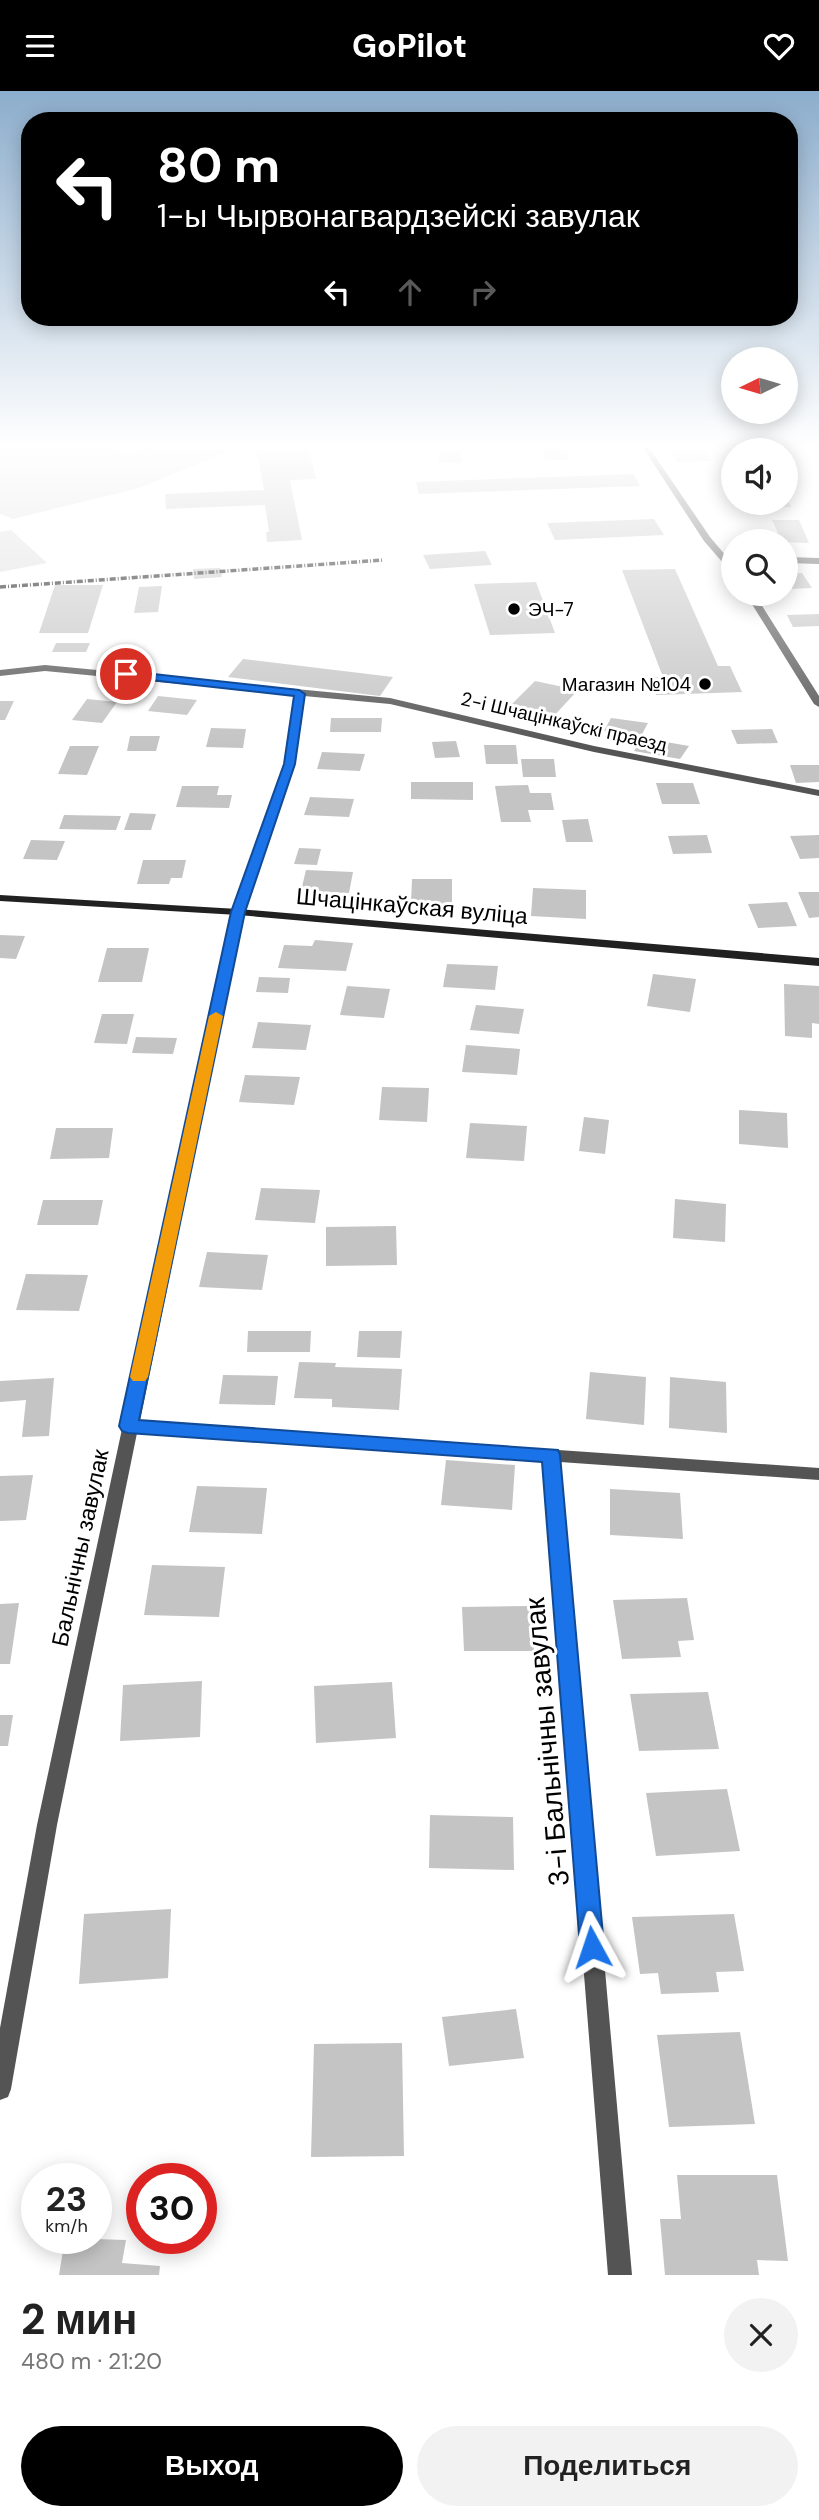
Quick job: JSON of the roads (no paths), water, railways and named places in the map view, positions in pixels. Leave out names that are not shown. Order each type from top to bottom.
[{"type":"street","points":[[798,560],[819,561]]},
{"type":"street","points":[[757,606],[819,704]]},
{"type":"street","name":"2-і Шчацінкаўскі праезд","points":[[0,673],[45,668],[390,701],[594,749],[819,793]]},
{"type":"street","name":"Бальнічны завулак","points":[[0,2089],[47,1825],[128,1426],[238,912],[289,764],[299,694]]},
{"type":"street","name":"Шчацінкаўская вуліца","points":[[0,898],[238,912],[819,962]]},
{"type":"street","points":[[128,1426],[819,1474]]},
{"type":"street","name":"3-і Бальнічны завулак","points":[[551,1455],[620,2275]]},
{"type":"railway","points":[[0,587],[384,560]]},
{"type":"place","name":"ЭЧ-7","points":[[514,609]]},
{"type":"place","name":"Магазин №104","points":[[705,684]]}]
